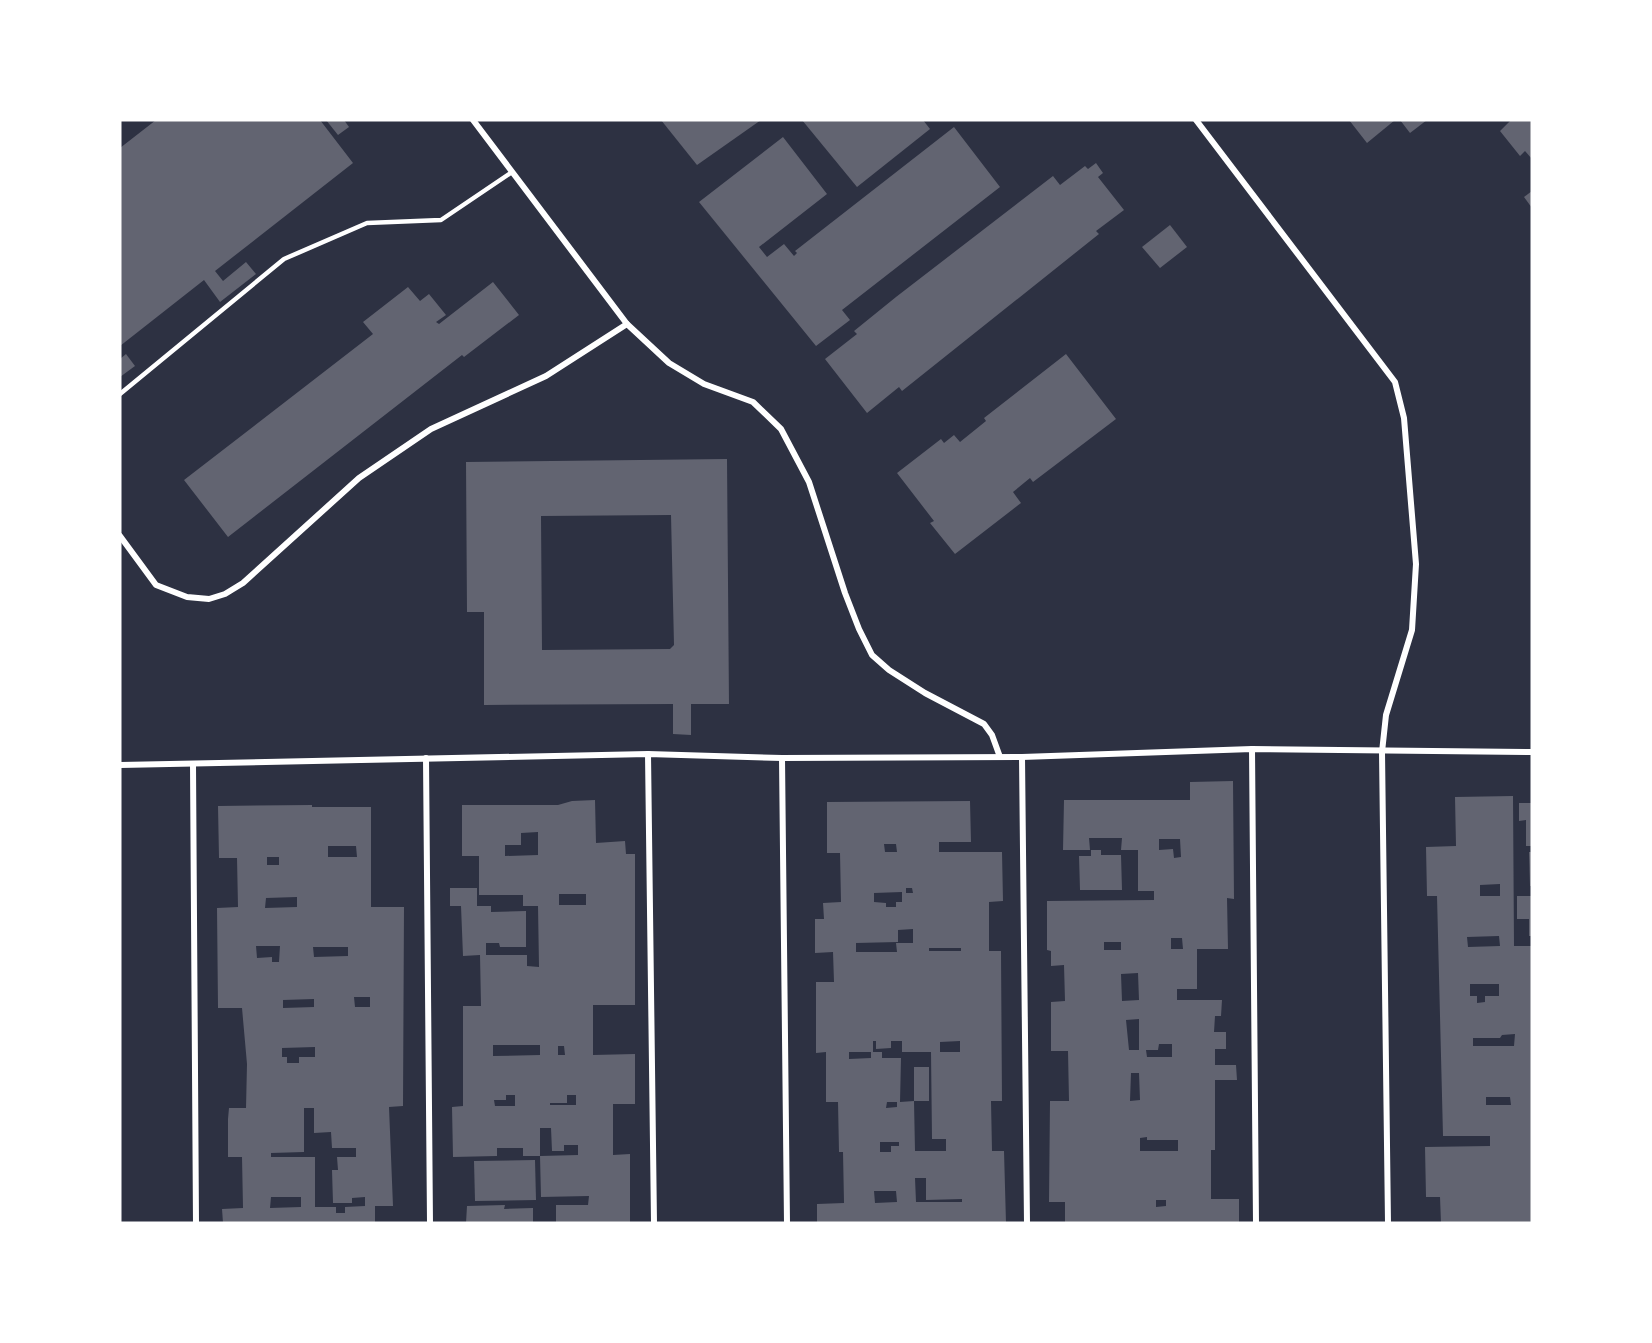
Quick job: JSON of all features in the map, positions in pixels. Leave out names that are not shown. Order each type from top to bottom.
[{"type":"street","points":[[473,120],[627,324],[669,363],[704,384],[753,402],[781,429],[809,482],[845,593],[872,655],[889,670],[925,693],[984,724],[992,735],[1000,757]]},
{"type":"street","points":[[1196,120],[1395,382],[1404,418],[1416,564],[1412,630],[1386,715],[1382,752],[1388,1223]]},
{"type":"street","points":[[120,537],[156,585],[187,597],[209,599],[225,594],[243,583],[359,478],[431,429],[546,376],[627,324]]},
{"type":"street","points":[[1252,750],[1256,1223]]},
{"type":"street","points":[[120,765],[648,754],[782,758],[1022,757],[1252,750],[1532,753]]},
{"type":"street","points":[[648,754],[654,1223]]},
{"type":"street","points":[[1022,757],[1027,1223]]},
{"type":"street","points":[[426,758],[430,1223]]},
{"type":"street","points":[[782,758],[787,1223]]},
{"type":"street","points":[[193,764],[196,1223]]},
{"type":"lane","points":[[120,394],[284,259],[367,223],[441,220],[512,172]]},
{"type":"building","points":[[156,120],[320,120],[353,163],[215,271],[223,281],[246,262],[256,274],[220,302],[204,280],[120,346],[120,148]]},
{"type":"building","points":[[326,120],[344,120],[349,127],[338,135]]},
{"type":"building","points":[[661,120],[761,120],[697,165]]},
{"type":"building","points":[[802,120],[923,120],[930,129],[857,187]]},
{"type":"building","points":[[1349,120],[1395,120],[1367,143]]},
{"type":"building","points":[[1400,120],[1427,120],[1410,133]]},
{"type":"building","points":[[1511,120],[1532,120],[1532,159],[1525,151],[1520,156],[1500,131]]},
{"type":"building","points":[[954,127],[1000,187],[842,310],[850,320],[816,346],[699,202],[783,137],[827,194],[759,247],[767,257],[784,244],[794,256],[797,253],[795,251]]},
{"type":"building","points":[[1096,163],[1103,173],[1098,177],[1124,210],[1096,231],[1099,234],[902,391],[899,387],[867,413],[825,359],[857,334],[854,331],[896,297],[1053,176],[1060,185],[1085,166],[1088,169]]},
{"type":"building","points":[[1532,191],[1532,208],[1524,197]]},
{"type":"building","points":[[1170,225],[1187,247],[1160,268],[1142,247]]},
{"type":"building","points":[[493,282],[519,315],[464,357],[462,355],[228,537],[184,480],[373,334],[363,322],[408,287],[420,301],[429,294],[446,315],[436,322],[439,324]]},
{"type":"building","points":[[126,354],[135,366],[120,377],[120,359]]},
{"type":"building","points":[[1066,354],[1116,419],[1033,482],[1030,478],[1013,492],[1021,503],[955,554],[930,523],[934,521],[897,473],[941,439],[944,443],[954,435],[960,442],[986,421],[984,418]]},
{"type":"building","points":[[727,459],[729,704],[691,704],[691,735],[673,734],[673,704],[484,705],[484,612],[467,612],[466,462]],"holes":[[[671,515],[674,645],[670,649],[542,650],[541,516]]]},
{"type":"building","points":[[1233,781],[1234,899],[1227,898],[1228,949],[1197,949],[1197,989],[1177,989],[1177,1000],[1222,1000],[1221,1016],[1215,1016],[1214,1032],[1226,1032],[1226,1049],[1215,1049],[1215,1065],[1236,1065],[1237,1080],[1215,1080],[1215,1150],[1211,1150],[1211,1199],[1239,1199],[1239,1223],[1065,1223],[1065,1202],[1049,1202],[1050,1101],[1069,1101],[1068,1051],[1051,1051],[1051,1002],[1065,1001],[1064,965],[1051,966],[1051,951],[1047,950],[1047,901],[1154,900],[1154,891],[1138,891],[1138,850],[1121,850],[1122,838],[1089,838],[1090,850],[1063,850],[1064,800],[1190,800],[1190,782]],"holes":[[[1159,839],[1180,839],[1181,857],[1174,858],[1173,849],[1159,850]],[[1171,938],[1182,938],[1183,949],[1171,949]],[[1104,942],[1121,942],[1121,950],[1104,950]],[[1138,973],[1139,1000],[1122,1001],[1121,974]],[[1139,1019],[1139,1050],[1129,1050],[1126,1020]],[[1159,1044],[1172,1044],[1172,1057],[1147,1057],[1146,1050],[1158,1050]],[[1131,1073],[1139,1073],[1140,1100],[1130,1101]],[[1140,1138],[1178,1140],[1178,1151],[1140,1151]],[[1156,1200],[1166,1200],[1166,1206],[1156,1207]]]},
{"type":"building","points":[[1513,796],[1514,946],[1532,946],[1532,1223],[1441,1223],[1440,1197],[1426,1197],[1425,1147],[1490,1146],[1490,1136],[1443,1136],[1437,896],[1427,896],[1426,847],[1456,846],[1455,797]],"holes":[[[1500,884],[1500,896],[1480,896],[1480,885]],[[1499,936],[1500,946],[1468,947],[1467,937]],[[1470,984],[1499,984],[1499,996],[1485,996],[1485,1002],[1477,1003],[1477,996],[1470,996]],[[1515,1034],[1514,1046],[1473,1046],[1473,1038],[1500,1038],[1502,1035]],[[1486,1097],[1510,1097],[1511,1105],[1486,1105]]]},
{"type":"building","points":[[595,800],[596,843],[625,841],[626,854],[635,854],[635,1005],[593,1005],[593,1055],[635,1054],[635,1104],[613,1104],[613,1155],[630,1154],[630,1223],[556,1223],[556,1205],[588,1205],[589,1196],[541,1197],[540,1156],[523,1156],[523,1148],[497,1148],[497,1156],[453,1157],[452,1107],[463,1106],[463,1006],[481,1006],[480,955],[463,956],[461,906],[450,906],[450,888],[477,888],[477,906],[491,906],[491,912],[526,911],[526,947],[500,947],[499,943],[486,943],[486,955],[527,955],[527,966],[539,967],[538,906],[523,906],[523,895],[479,895],[479,856],[462,856],[462,805],[558,805],[572,801]],"holes":[[[538,832],[538,855],[505,856],[505,845],[521,845],[521,833]],[[559,894],[586,894],[586,905],[559,905]],[[493,1045],[540,1045],[540,1055],[493,1056]],[[558,1046],[564,1046],[565,1055],[558,1055]],[[506,1095],[515,1095],[515,1106],[495,1106],[494,1100],[506,1100]],[[567,1095],[576,1095],[576,1105],[550,1105],[550,1103],[567,1103]],[[540,1128],[551,1128],[552,1151],[564,1151],[564,1145],[578,1145],[578,1155],[540,1156]]]},
{"type":"building","points":[[970,801],[971,842],[939,842],[939,852],[1002,852],[1003,901],[989,902],[989,951],[1001,951],[1002,1101],[991,1101],[992,1151],[1004,1151],[1006,1223],[817,1223],[817,1204],[844,1203],[843,1152],[839,1152],[838,1102],[826,1102],[826,1052],[816,1053],[816,982],[834,982],[833,952],[815,953],[815,919],[824,919],[823,903],[841,902],[840,853],[827,853],[827,802]],"holes":[[[884,844],[896,844],[897,852],[885,852]],[[906,888],[912,888],[913,893],[906,893]],[[902,892],[902,902],[896,902],[896,907],[886,907],[886,903],[874,902],[874,893]],[[913,929],[913,943],[896,943],[897,952],[856,952],[856,943],[898,942],[898,930]],[[929,948],[961,948],[961,951],[929,951]],[[873,1041],[876,1041],[876,1049],[891,1048],[891,1041],[902,1041],[902,1052],[931,1052],[932,1139],[946,1139],[946,1151],[915,1151],[914,1101],[900,1102],[901,1058],[882,1058],[882,1052],[873,1052]],[[960,1041],[960,1052],[940,1052],[940,1042]],[[849,1052],[871,1052],[871,1058],[849,1059]],[[887,1102],[897,1102],[897,1107],[886,1108]],[[880,1142],[899,1142],[899,1146],[891,1146],[891,1152],[880,1152]],[[915,1178],[926,1178],[926,1200],[962,1199],[962,1202],[916,1202]],[[874,1191],[896,1191],[897,1202],[875,1203]]]},
{"type":"building","points":[[1519,803],[1532,803],[1532,846],[1526,846],[1526,820],[1519,821]]},
{"type":"building","points":[[218,806],[371,807],[371,907],[404,907],[403,1106],[389,1107],[393,1206],[375,1206],[375,1223],[223,1223],[222,1209],[243,1208],[242,1157],[228,1157],[228,1119],[229,1108],[246,1108],[247,1064],[242,1008],[218,1008],[217,908],[238,907],[237,858],[219,858]],"holes":[[[328,846],[356,846],[357,857],[328,857]],[[267,857],[279,857],[279,865],[267,865]],[[297,897],[297,907],[265,908],[266,898]],[[256,946],[280,946],[279,962],[272,962],[272,957],[257,958]],[[313,947],[348,947],[348,956],[314,957]],[[354,997],[370,997],[370,1007],[355,1007]],[[314,999],[314,1007],[283,1008],[283,1000]],[[315,1047],[315,1057],[299,1057],[299,1063],[287,1063],[287,1057],[282,1057],[282,1048]],[[304,1108],[314,1108],[314,1133],[331,1132],[332,1148],[356,1148],[356,1157],[337,1157],[338,1170],[332,1170],[333,1203],[352,1203],[352,1198],[365,1197],[365,1206],[345,1207],[345,1213],[336,1213],[336,1207],[315,1207],[315,1157],[271,1157],[271,1153],[304,1152]],[[271,1197],[301,1197],[301,1207],[270,1208]]]},
{"type":"building","points":[[1091,850],[1101,850],[1101,855],[1121,855],[1122,890],[1080,890],[1079,856],[1091,856]]},
{"type":"building","points":[[1529,852],[1532,852],[1532,886],[1530,886]]},
{"type":"building","points":[[1517,896],[1532,896],[1532,936],[1529,936],[1529,919],[1517,919]]},
{"type":"building","points":[[914,1067],[929,1067],[929,1101],[914,1101]]},
{"type":"building","points":[[535,1160],[536,1200],[475,1201],[474,1161]]},
{"type":"building","points":[[505,1205],[504,1209],[533,1208],[533,1223],[466,1223],[467,1206]]}]
